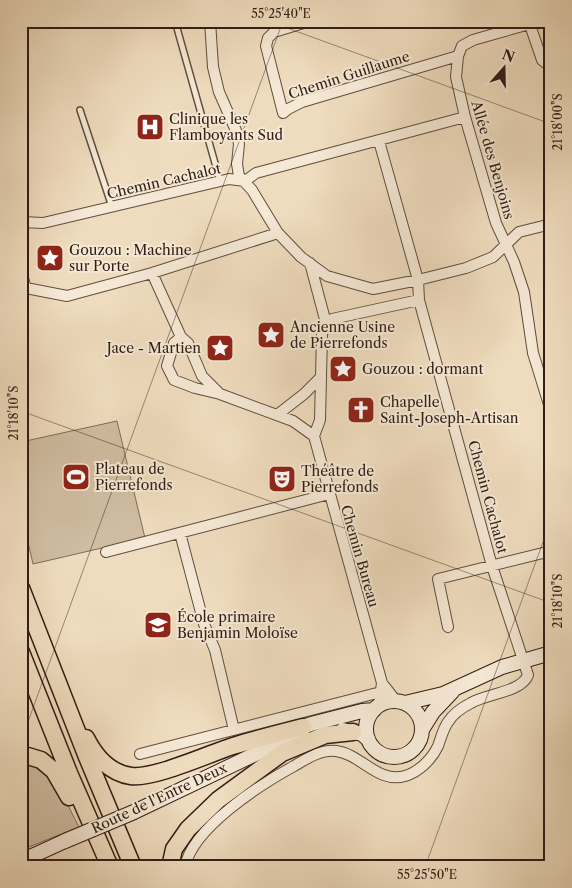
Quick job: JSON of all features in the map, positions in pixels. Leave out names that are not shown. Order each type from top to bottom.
[{"type":"highway","points":[[21,588],[87,758],[133,867]]},
{"type":"highway","points":[[21,652],[69,773],[110,867]]},
{"type":"highway","points":[[60,686],[90,745],[103,763],[117,773],[132,776],[146,775],[234,746],[303,727]]},
{"type":"highway","points":[[170,867],[174,849],[188,829],[218,800],[282,753],[325,735],[352,732]]},
{"type":"highway","points":[[21,754],[41,760],[54,771],[69,796],[101,867]]},
{"type":"main road","points":[[457,688],[433,712],[423,728],[417,747],[409,753],[400,757],[390,757],[380,754],[373,747],[368,739],[366,729],[368,718],[379,697],[387,702],[401,702],[443,694],[494,670],[551,653]]},
{"type":"main road","name":"Route de l'Entre Deux","points":[[289,738],[303,727],[362,711],[379,697]]},
{"type":"main road","points":[[401,702],[418,713],[423,728]]},
{"type":"main road","name":"Route de l'Entre Deux","points":[[24,859],[134,812],[289,738],[330,728],[362,734],[368,739]]},
{"type":"street","points":[[210,21],[213,67],[219,92],[237,133],[239,176],[252,190],[278,233],[301,257],[328,276],[373,289],[418,280],[466,268],[493,257],[519,232],[551,224]]},
{"type":"street","name":"Chemin Guillaume","points":[[310,21],[274,32],[268,38],[266,46],[283,113],[302,102],[458,56]]},
{"type":"street","points":[[458,56],[462,46],[473,40],[513,25],[535,23],[542,60],[551,67]]},
{"type":"street","name":"Allée des Benjoins","points":[[458,56],[456,77],[465,117],[496,223],[524,292],[533,354],[551,411]]},
{"type":"street","points":[[244,181],[256,173],[465,117]]},
{"type":"street","name":"Chemin Cachalot","points":[[379,141],[418,280],[419,300],[492,566],[524,661]]},
{"type":"street","name":"Chemin Cachalot","points":[[21,222],[43,223],[229,179],[244,181]]},
{"type":"street","points":[[21,272],[24,287],[67,296],[97,286],[152,273],[278,233]]},
{"type":"street","points":[[310,263],[327,327]]},
{"type":"street","points":[[152,273],[181,337],[188,344],[202,376],[220,394]]},
{"type":"street","points":[[181,337],[174,343],[167,366],[174,380],[195,388],[220,394],[277,415],[293,422],[314,436],[320,420],[322,333],[332,319],[419,300]]},
{"type":"street","points":[[277,415],[322,377]]},
{"type":"street","name":"Chemin Bureau","points":[[314,436],[379,697],[401,702]]},
{"type":"street","points":[[106,552],[329,494]]},
{"type":"street","points":[[180,533],[204,624],[215,650],[234,730]]},
{"type":"street","points":[[448,627],[438,579],[551,551]]},
{"type":"street","points":[[185,867],[196,843],[220,816],[269,779],[311,757],[324,752],[335,751],[348,754],[379,774],[404,777],[415,772],[427,762],[437,748],[447,722],[455,714],[485,696],[507,691],[526,680],[528,675],[524,661]]},
{"type":"street","points":[[140,754],[234,730],[379,697]]},
{"type":"lane","points":[[175,21],[220,181]]},
{"type":"lane","points":[[80,110],[112,207]]},
{"type":"shaded area","name":"Plateau de Pierrefonds","points":[[117,421],[145,538],[33,564],[21,512],[21,442]]},
{"type":"shaded area","points":[[21,760],[44,772],[56,782],[79,827],[21,850]]},
{"type":"place","name":"Clinique les Flamboyants Sud","points":[[150,127]]},
{"type":"place","name":"Gouzou : Machine sur Porte","points":[[50,258]]},
{"type":"place","name":"Ancienne Usine de Pierrefonds","points":[[271,335]]},
{"type":"place","name":"Jace - Martien","points":[[220,348]]},
{"type":"place","name":"Gouzou : dormant","points":[[343,369]]},
{"type":"place","name":"Chapelle Saint-Joseph-Artisan","points":[[361,410]]},
{"type":"place","name":"Plateau de Pierrefonds","points":[[76,477]]},
{"type":"place","name":"Théâtre de Pierrefonds","points":[[282,479]]},
{"type":"place","name":"École primaire Benjamin Moloïse","points":[[158,625]]}]
